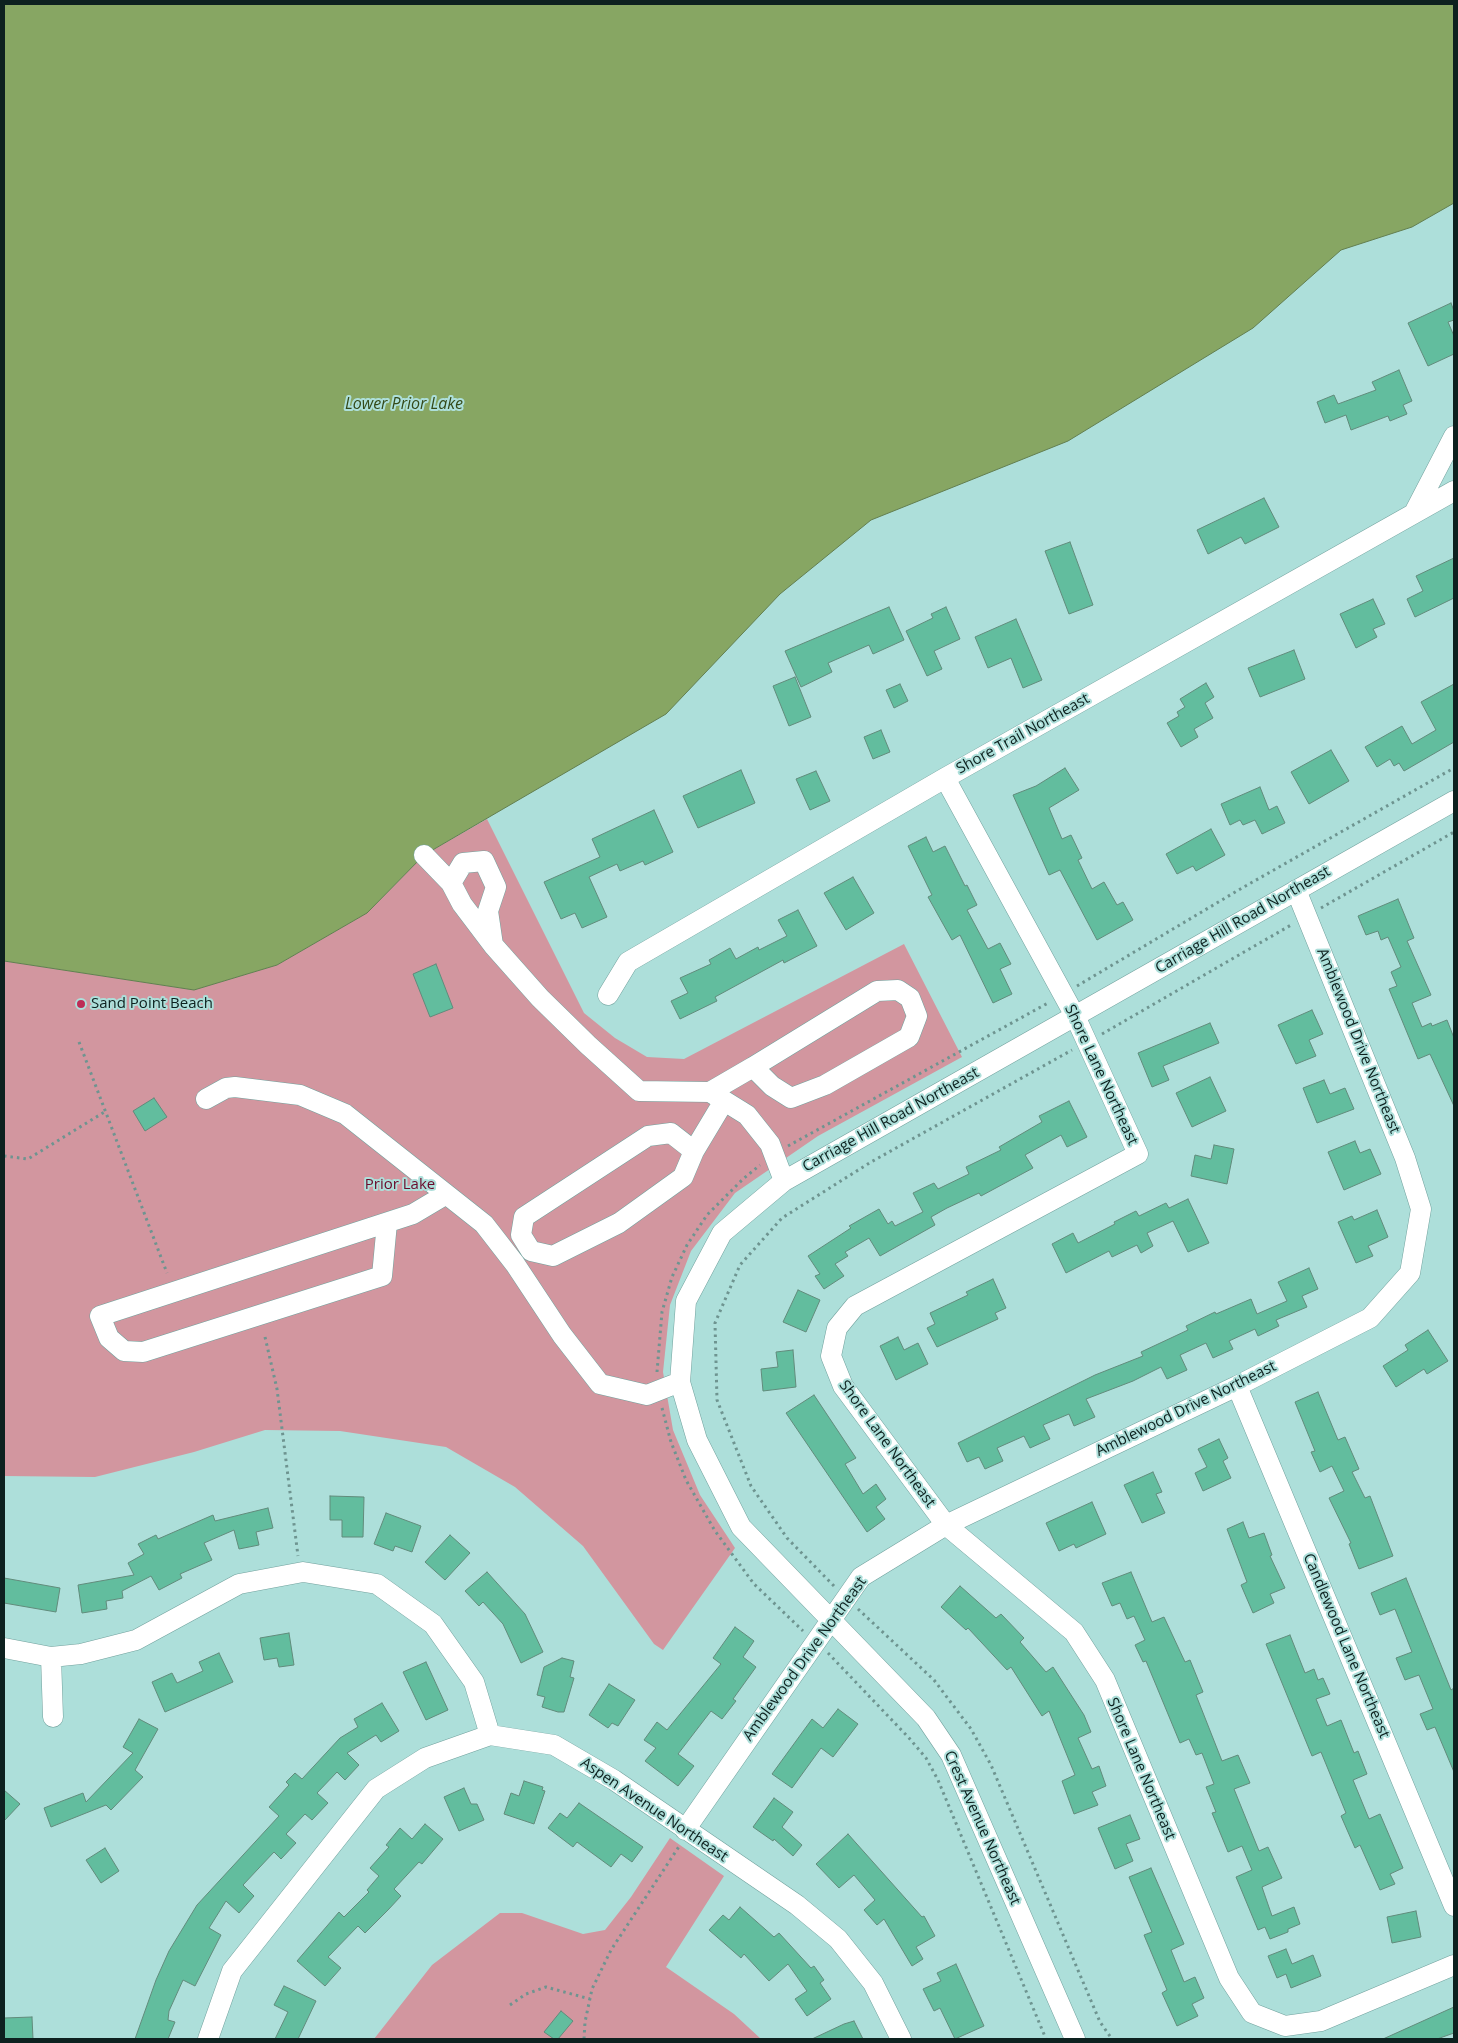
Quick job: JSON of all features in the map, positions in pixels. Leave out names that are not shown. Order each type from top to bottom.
[{"type":"street","points":[[1414,513],[1454,436]]},
{"type":"street","name":"Shore Trail Northeast","points":[[608,995],[628,962],[945,778],[1454,491]]},
{"type":"street","name":"Shore Lane Northeast","points":[[945,778],[1075,1016],[1138,1154],[855,1306],[837,1328],[831,1356],[843,1386],[946,1525],[1074,1632],[1105,1680],[1229,1978],[1252,2013],[1285,2026],[1321,2021],[1454,1965]]},
{"type":"street","name":"Carriage Hill Road Northeast","points":[[831,1619],[741,1527],[697,1440],[680,1382],[686,1301],[722,1234],[784,1181],[1454,801]]},
{"type":"street","points":[[424,855],[451,883],[462,904],[493,945],[540,998],[588,1045],[639,1091],[717,1097],[746,1116],[770,1144],[784,1181]]},
{"type":"street","points":[[451,883],[462,863],[484,861],[496,887],[488,911],[493,945]]},
{"type":"street","name":"Amblewood Drive Northeast","points":[[687,1831],[861,1576],[946,1525],[1237,1386],[1370,1318],[1410,1273],[1421,1209],[1405,1158],[1296,890]]},
{"type":"street","points":[[694,1151],[671,1133],[648,1136],[524,1216],[521,1235],[531,1251],[553,1256],[619,1223],[683,1177],[717,1097],[753,1067],[877,991],[898,990],[910,998],[917,1016],[909,1036],[825,1085],[791,1098],[772,1086],[753,1067]]},
{"type":"street","points":[[206,1099],[226,1088],[235,1087],[300,1094],[345,1114],[484,1224],[515,1264],[562,1335],[600,1384],[646,1395],[680,1382]]},
{"type":"street","points":[[387,1223],[382,1276],[373,1279],[143,1352],[124,1351],[119,1347],[109,1338],[100,1316],[413,1214],[445,1195]]},
{"type":"street","name":"Candlewood Lane Northeast","points":[[1237,1386],[1454,1906]]},
{"type":"street","points":[[4,1648],[51,1657],[81,1654],[136,1640],[239,1584],[303,1572],[377,1584],[433,1624],[474,1682],[490,1735]]},
{"type":"street","name":"Crest Avenue Northeast","points":[[831,1619],[926,1718],[951,1755],[1075,2039]]},
{"type":"street","points":[[51,1657],[53,1717]]},
{"type":"street","name":"Aspen Avenue Northeast","points":[[208,2039],[232,1971],[376,1789],[425,1758],[490,1735],[554,1745],[614,1780],[797,1905],[838,1939],[873,1983],[901,2039]]},
{"type":"path","points":[[1046,2039],[938,1780],[909,1738],[816,1641],[792,1623],[754,1584],[715,1531],[686,1480],[671,1442],[658,1390],[656,1363],[662,1312],[672,1277],[687,1245],[707,1215],[743,1179],[774,1155],[1063,995],[1234,892],[1454,768]]},
{"type":"path","points":[[1112,2039],[1100,2022],[991,1765],[971,1729],[934,1680],[846,1598],[787,1538],[751,1486],[717,1400],[715,1324],[740,1265],[782,1218],[871,1162],[1087,1042],[1454,832]]},
{"type":"path","points":[[79,1042],[167,1273]]},
{"type":"path","points":[[4,1156],[28,1159],[106,1111]]},
{"type":"path","points":[[265,1337],[277,1390],[297,1554],[303,1572]]},
{"type":"path","points":[[584,2039],[585,2022],[590,1999],[611,1950],[687,1831]]},
{"type":"path","points":[[510,2005],[526,1994],[546,1988],[590,1999]]},
{"type":"green space","name":"Prior Lake","points":[[487,819],[584,1013],[615,1038],[647,1057],[684,1059],[904,944],[962,1057],[818,1136],[735,1193],[691,1251],[670,1305],[663,1372],[673,1430],[700,1495],[735,1548],[663,1650],[654,1644],[583,1546],[515,1487],[446,1447],[340,1431],[265,1430],[194,1452],[95,1477],[4,1476],[4,961],[194,990],[277,965],[367,913],[424,855]]},
{"type":"green space","points":[[670,1838],[724,1876],[666,1967],[734,2014],[761,2039],[374,2039],[432,1965],[500,1913],[522,1913],[583,1934],[605,1930],[631,1897]]},
{"type":"water","name":"Lower Prior Lake","points":[[4,4],[1454,4],[1454,203],[1412,227],[1341,250],[1253,328],[1068,441],[871,520],[780,594],[666,714],[424,855],[367,913],[277,965],[194,990],[4,961]]},
{"type":"building","points":[[1451,303],[1454,311],[1454,320],[1448,322],[1454,336],[1454,354],[1428,366],[1408,323]]},
{"type":"building","points":[[1399,370],[1412,401],[1403,405],[1407,414],[1390,421],[1388,416],[1351,430],[1346,415],[1325,423],[1317,402],[1334,395],[1338,404],[1376,390],[1372,382]]},
{"type":"building","points":[[1264,498],[1279,527],[1245,544],[1241,537],[1208,554],[1197,530]]},
{"type":"building","points":[[1070,542],[1093,605],[1069,614],[1045,551]]},
{"type":"building","points":[[1454,558],[1454,598],[1415,617],[1407,599],[1423,591],[1416,576]]},
{"type":"building","points":[[1373,599],[1385,624],[1373,629],[1377,637],[1356,648],[1340,614]]},
{"type":"building","points":[[889,607],[904,640],[873,654],[869,645],[828,663],[832,672],[801,687],[785,651]]},
{"type":"building","points":[[946,607],[960,639],[934,651],[942,669],[927,676],[906,631],[933,618],[931,614]]},
{"type":"building","points":[[1016,619],[1042,680],[1023,688],[1011,658],[988,668],[975,637]]},
{"type":"building","points":[[1294,650],[1305,679],[1260,697],[1248,668]]},
{"type":"building","points":[[795,677],[811,717],[789,726],[773,686]]},
{"type":"building","points":[[1206,683],[1214,697],[1205,703],[1213,718],[1194,729],[1198,737],[1181,747],[1167,723],[1179,716],[1177,712],[1185,707],[1180,699]]},
{"type":"building","points":[[900,684],[908,701],[894,708],[886,690]]},
{"type":"building","points":[[1454,684],[1454,742],[1404,771],[1399,763],[1394,766],[1390,759],[1377,767],[1365,747],[1402,726],[1412,744],[1436,730],[1421,702]]},
{"type":"building","points":[[881,730],[890,752],[873,759],[864,737]]},
{"type":"building","points":[[1331,750],[1349,781],[1309,804],[1291,772]]},
{"type":"building","points":[[1065,768],[1079,790],[1049,808],[1062,839],[1071,835],[1082,858],[1078,860],[1092,889],[1104,882],[1117,905],[1123,902],[1133,920],[1097,940],[1060,870],[1049,875],[1013,795],[1036,786]]},
{"type":"building","points":[[741,770],[755,803],[698,828],[683,796]]},
{"type":"building","points":[[816,771],[830,801],[810,810],[796,779]]},
{"type":"building","points":[[1260,787],[1269,810],[1277,806],[1285,823],[1262,834],[1255,820],[1243,825],[1240,820],[1230,825],[1221,804]]},
{"type":"building","points":[[654,810],[673,852],[645,865],[643,861],[620,871],[617,864],[589,877],[607,917],[582,928],[575,913],[561,919],[544,882],[600,857],[592,839]]},
{"type":"building","points":[[1211,829],[1225,855],[1196,871],[1193,866],[1177,874],[1166,854]]},
{"type":"building","points":[[926,837],[933,852],[945,846],[977,905],[967,910],[988,949],[1000,943],[1011,964],[1000,969],[1012,994],[993,1003],[960,935],[952,940],[928,897],[932,895],[908,846]]},
{"type":"building","points":[[853,877],[874,913],[846,930],[824,893]]},
{"type":"building","points":[[1398,899],[1414,938],[1407,941],[1431,995],[1412,1003],[1422,1027],[1431,1023],[1432,1026],[1447,1020],[1454,1038],[1454,1106],[1430,1054],[1418,1059],[1389,989],[1397,986],[1391,972],[1401,967],[1388,937],[1381,940],[1378,931],[1366,935],[1358,916]]},
{"type":"building","points":[[798,910],[817,946],[784,963],[783,960],[715,997],[717,1001],[680,1019],[671,1001],[688,993],[680,978],[711,964],[709,960],[730,948],[736,959],[758,947],[759,950],[787,936],[778,920]]},
{"type":"building","points":[[436,964],[453,1008],[430,1017],[413,974]]},
{"type":"building","points":[[1312,1010],[1323,1034],[1309,1040],[1316,1056],[1296,1064],[1278,1025]]},
{"type":"building","points":[[1210,1023],[1219,1043],[1163,1066],[1169,1080],[1152,1087],[1138,1053]]},
{"type":"building","points":[[1210,1077],[1226,1111],[1192,1127],[1176,1093]]},
{"type":"building","points":[[1324,1080],[1330,1094],[1345,1088],[1354,1109],[1317,1123],[1303,1088]]},
{"type":"building","points":[[154,1098],[167,1117],[145,1131],[133,1111]]},
{"type":"building","points":[[1069,1101],[1087,1137],[1067,1147],[1061,1135],[1025,1155],[1033,1168],[981,1196],[979,1193],[931,1217],[935,1225],[880,1256],[869,1238],[845,1252],[848,1256],[835,1264],[844,1276],[824,1289],[815,1276],[820,1274],[808,1256],[851,1228],[849,1226],[879,1209],[888,1224],[892,1221],[895,1226],[923,1212],[913,1193],[934,1183],[938,1189],[969,1174],[966,1167],[1001,1150],[999,1147],[1042,1122],[1039,1116]]},
{"type":"building","points":[[1355,1141],[1360,1153],[1370,1149],[1381,1174],[1344,1190],[1328,1152]]},
{"type":"building","points":[[1214,1145],[1234,1149],[1227,1184],[1191,1176],[1195,1155],[1211,1159]]},
{"type":"building","points":[[1188,1199],[1209,1243],[1188,1252],[1173,1221],[1147,1233],[1153,1246],[1141,1253],[1137,1245],[1112,1257],[1109,1251],[1066,1273],[1052,1244],[1073,1233],[1078,1243],[1136,1211],[1139,1216],[1166,1203],[1169,1208]]},
{"type":"building","points":[[1377,1210],[1388,1237],[1368,1246],[1373,1256],[1356,1263],[1338,1222],[1352,1216],[1354,1220]]},
{"type":"building","points":[[1309,1268],[1318,1289],[1302,1296],[1307,1307],[1276,1320],[1279,1326],[1258,1336],[1255,1329],[1229,1341],[1233,1349],[1213,1358],[1206,1343],[1180,1355],[1187,1370],[1167,1379],[1161,1367],[1133,1381],[1086,1399],[1095,1417],[1074,1426],[1069,1414],[1043,1425],[1050,1439],[1030,1448],[1024,1436],[997,1448],[1003,1461],[985,1469],[979,1457],[967,1462],[958,1443],[1095,1375],[1143,1356],[1141,1352],[1188,1330],[1186,1326],[1215,1312],[1216,1314],[1251,1299],[1257,1314],[1287,1301],[1278,1282]]},
{"type":"building","points":[[993,1279],[1006,1308],[995,1313],[998,1319],[937,1347],[927,1328],[935,1324],[930,1313],[968,1295],[966,1292]]},
{"type":"building","points":[[798,1290],[820,1300],[806,1332],[783,1322]]},
{"type":"building","points":[[1428,1330],[1448,1361],[1427,1374],[1424,1369],[1396,1387],[1383,1366],[1408,1350],[1405,1345]]},
{"type":"building","points":[[898,1337],[904,1350],[918,1343],[928,1364],[896,1380],[880,1346]]},
{"type":"building","points":[[793,1350],[796,1387],[763,1391],[761,1369],[778,1367],[776,1352]]},
{"type":"building","points":[[1318,1392],[1338,1440],[1345,1437],[1359,1469],[1352,1472],[1365,1498],[1370,1496],[1393,1556],[1359,1569],[1349,1544],[1351,1543],[1329,1498],[1344,1491],[1332,1466],[1320,1472],[1311,1452],[1315,1451],[1295,1402]]},
{"type":"building","points":[[814,1395],[856,1458],[845,1464],[863,1494],[876,1484],[886,1499],[876,1507],[885,1519],[867,1532],[786,1413]]},
{"type":"building","points":[[1219,1439],[1228,1458],[1223,1461],[1231,1478],[1203,1491],[1195,1473],[1207,1467],[1198,1449]]},
{"type":"building","points":[[1153,1472],[1162,1492],[1156,1494],[1165,1513],[1142,1523],[1124,1485]]},
{"type":"building","points":[[330,1496],[364,1497],[363,1537],[342,1537],[342,1520],[330,1520]]},
{"type":"building","points":[[1092,1502],[1106,1534],[1076,1548],[1074,1544],[1059,1551],[1046,1523]]},
{"type":"building","points":[[268,1508],[273,1528],[256,1532],[259,1545],[239,1549],[234,1530],[204,1543],[212,1560],[180,1574],[182,1578],[159,1590],[151,1576],[122,1591],[123,1598],[106,1601],[107,1609],[82,1613],[78,1585],[134,1575],[128,1563],[144,1554],[138,1544],[156,1535],[158,1539],[213,1515],[215,1521]]},
{"type":"building","points":[[386,1513],[421,1526],[412,1552],[395,1546],[393,1551],[374,1544]]},
{"type":"building","points":[[1243,1522],[1249,1538],[1264,1533],[1272,1555],[1270,1556],[1285,1588],[1270,1594],[1274,1603],[1253,1613],[1241,1585],[1247,1582],[1227,1529]]},
{"type":"building","points":[[450,1535],[470,1553],[445,1580],[425,1562]]},
{"type":"building","points":[[487,1572],[525,1614],[543,1652],[521,1663],[503,1624],[483,1602],[479,1606],[465,1591]]},
{"type":"building","points":[[1131,1572],[1152,1622],[1164,1617],[1185,1662],[1190,1660],[1203,1692],[1196,1695],[1222,1761],[1238,1755],[1250,1783],[1234,1789],[1259,1851],[1268,1847],[1282,1878],[1262,1887],[1272,1916],[1294,1907],[1300,1924],[1288,1929],[1288,1932],[1270,1939],[1265,1927],[1258,1930],[1236,1877],[1252,1870],[1242,1846],[1228,1852],[1212,1813],[1216,1812],[1206,1787],[1214,1784],[1202,1753],[1196,1755],[1189,1739],[1180,1743],[1146,1661],[1143,1662],[1135,1645],[1145,1640],[1134,1616],[1127,1619],[1120,1603],[1112,1606],[1102,1583]]},
{"type":"building","points":[[4,1578],[60,1588],[56,1612],[4,1603]]},
{"type":"building","points":[[1406,1578],[1451,1690],[1454,1688],[1454,1772],[1435,1727],[1427,1730],[1420,1714],[1433,1709],[1419,1675],[1405,1680],[1396,1658],[1412,1652],[1395,1609],[1380,1615],[1371,1593]]},
{"type":"building","points":[[960,1586],[996,1618],[1001,1614],[1024,1638],[1020,1642],[1046,1672],[1053,1667],[1084,1715],[1091,1732],[1078,1738],[1092,1769],[1099,1766],[1106,1786],[1092,1792],[1098,1805],[1074,1814],[1062,1781],[1075,1775],[1049,1711],[1042,1716],[1011,1667],[1007,1670],[968,1628],[966,1630],[941,1607]]},
{"type":"building","points":[[735,1627],[754,1641],[743,1657],[756,1667],[733,1699],[736,1701],[722,1719],[711,1711],[678,1754],[694,1766],[678,1786],[645,1761],[656,1748],[644,1740],[657,1722],[667,1730],[721,1664],[713,1658]]},
{"type":"building","points":[[289,1633],[294,1665],[279,1667],[277,1658],[264,1660],[260,1638]]},
{"type":"building","points":[[1290,1635],[1305,1673],[1314,1669],[1318,1680],[1323,1678],[1330,1694],[1316,1699],[1327,1726],[1341,1720],[1354,1753],[1358,1751],[1367,1774],[1353,1780],[1369,1819],[1380,1814],[1403,1868],[1390,1874],[1395,1884],[1380,1890],[1360,1845],[1355,1848],[1341,1816],[1346,1813],[1321,1752],[1312,1756],[1266,1644]]},
{"type":"building","points":[[219,1653],[233,1682],[165,1712],[152,1682],[172,1673],[177,1683],[203,1671],[199,1662]]},
{"type":"building","points":[[562,1658],[574,1661],[570,1677],[574,1678],[564,1712],[558,1712],[542,1707],[545,1697],[537,1695],[544,1667]]},
{"type":"building","points":[[426,1662],[448,1710],[426,1720],[403,1672]]},
{"type":"building","points":[[609,1684],[635,1700],[618,1726],[612,1723],[608,1728],[589,1715]]},
{"type":"building","points":[[382,1703],[399,1731],[381,1742],[376,1735],[347,1753],[359,1765],[345,1780],[337,1772],[317,1793],[328,1803],[312,1820],[305,1814],[286,1834],[296,1843],[281,1859],[274,1852],[243,1885],[254,1896],[239,1913],[226,1901],[209,1928],[221,1935],[195,1986],[183,1980],[169,2011],[168,2020],[175,2022],[168,2039],[135,2039],[156,1980],[169,1951],[197,1905],[279,1816],[269,1807],[289,1785],[286,1782],[295,1773],[302,1779],[340,1738],[358,1727],[354,1719]]},
{"type":"building","points":[[838,1709],[858,1724],[833,1757],[821,1748],[792,1788],[772,1774],[812,1719],[823,1728]]},
{"type":"building","points":[[139,1719],[158,1729],[135,1770],[143,1777],[111,1810],[106,1805],[51,1827],[44,1808],[83,1793],[86,1802],[133,1753],[123,1747]]},
{"type":"building","points":[[524,1781],[543,1787],[542,1790],[545,1791],[534,1824],[504,1814],[511,1793],[519,1796]]},
{"type":"building","points":[[464,1788],[471,1804],[477,1804],[484,1820],[459,1831],[444,1797]]},
{"type":"building","points":[[4,1790],[20,1804],[4,1821]]},
{"type":"building","points":[[774,1798],[793,1812],[782,1827],[802,1845],[793,1856],[774,1839],[773,1841],[753,1827]]},
{"type":"building","points":[[579,1803],[643,1847],[632,1862],[621,1854],[611,1867],[577,1842],[573,1847],[548,1828],[560,1813],[567,1818]]},
{"type":"building","points":[[1130,1815],[1140,1839],[1126,1844],[1133,1861],[1115,1869],[1098,1828]]},
{"type":"building","points":[[425,1824],[443,1839],[422,1864],[419,1862],[394,1889],[401,1896],[388,1910],[365,1933],[358,1926],[328,1957],[341,1968],[325,1986],[297,1961],[339,1912],[344,1917],[369,1892],[367,1890],[379,1876],[370,1868],[389,1847],[386,1845],[400,1828],[412,1839]]},
{"type":"building","points":[[848,1834],[922,1917],[924,1916],[935,1936],[916,1947],[923,1959],[912,1966],[884,1919],[877,1925],[864,1910],[875,1900],[854,1875],[839,1888],[816,1864]]},
{"type":"building","points":[[105,1848],[119,1871],[101,1883],[86,1860]]},
{"type":"building","points":[[1151,1868],[1184,1944],[1171,1950],[1184,1982],[1195,1977],[1204,1998],[1192,2004],[1198,2016],[1177,2026],[1162,1993],[1167,1990],[1144,1935],[1152,1932],[1129,1877]]},
{"type":"building","points":[[740,1907],[774,1937],[779,1933],[811,1968],[814,1966],[824,1980],[820,1983],[831,1999],[807,2016],[795,1999],[807,1991],[788,1964],[769,1981],[744,1954],[741,1958],[709,1930],[723,1915],[729,1920]]},
{"type":"building","points":[[1416,1911],[1421,1937],[1392,1943],[1387,1917]]},
{"type":"building","points":[[1286,1949],[1292,1964],[1313,1955],[1321,1976],[1291,1988],[1286,1974],[1277,1978],[1268,1956]]},
{"type":"building","points":[[956,1964],[984,2026],[955,2039],[940,2008],[934,2011],[923,1989],[941,1981],[937,1973]]},
{"type":"building","points":[[284,1986],[316,2001],[298,2039],[275,2039],[288,2012],[274,2005]]},
{"type":"building","points":[[1454,2007],[1454,2033],[1437,2039],[1383,2039]]},
{"type":"building","points":[[561,2011],[573,2021],[558,2039],[554,2039],[544,2032]]},
{"type":"building","points":[[32,2017],[33,2039],[4,2039],[4,2018]]},
{"type":"building","points":[[854,2021],[863,2039],[812,2039],[844,2024]]},
{"type":"place","name":"Sand Point Beach","points":[[81,1004]]}]
